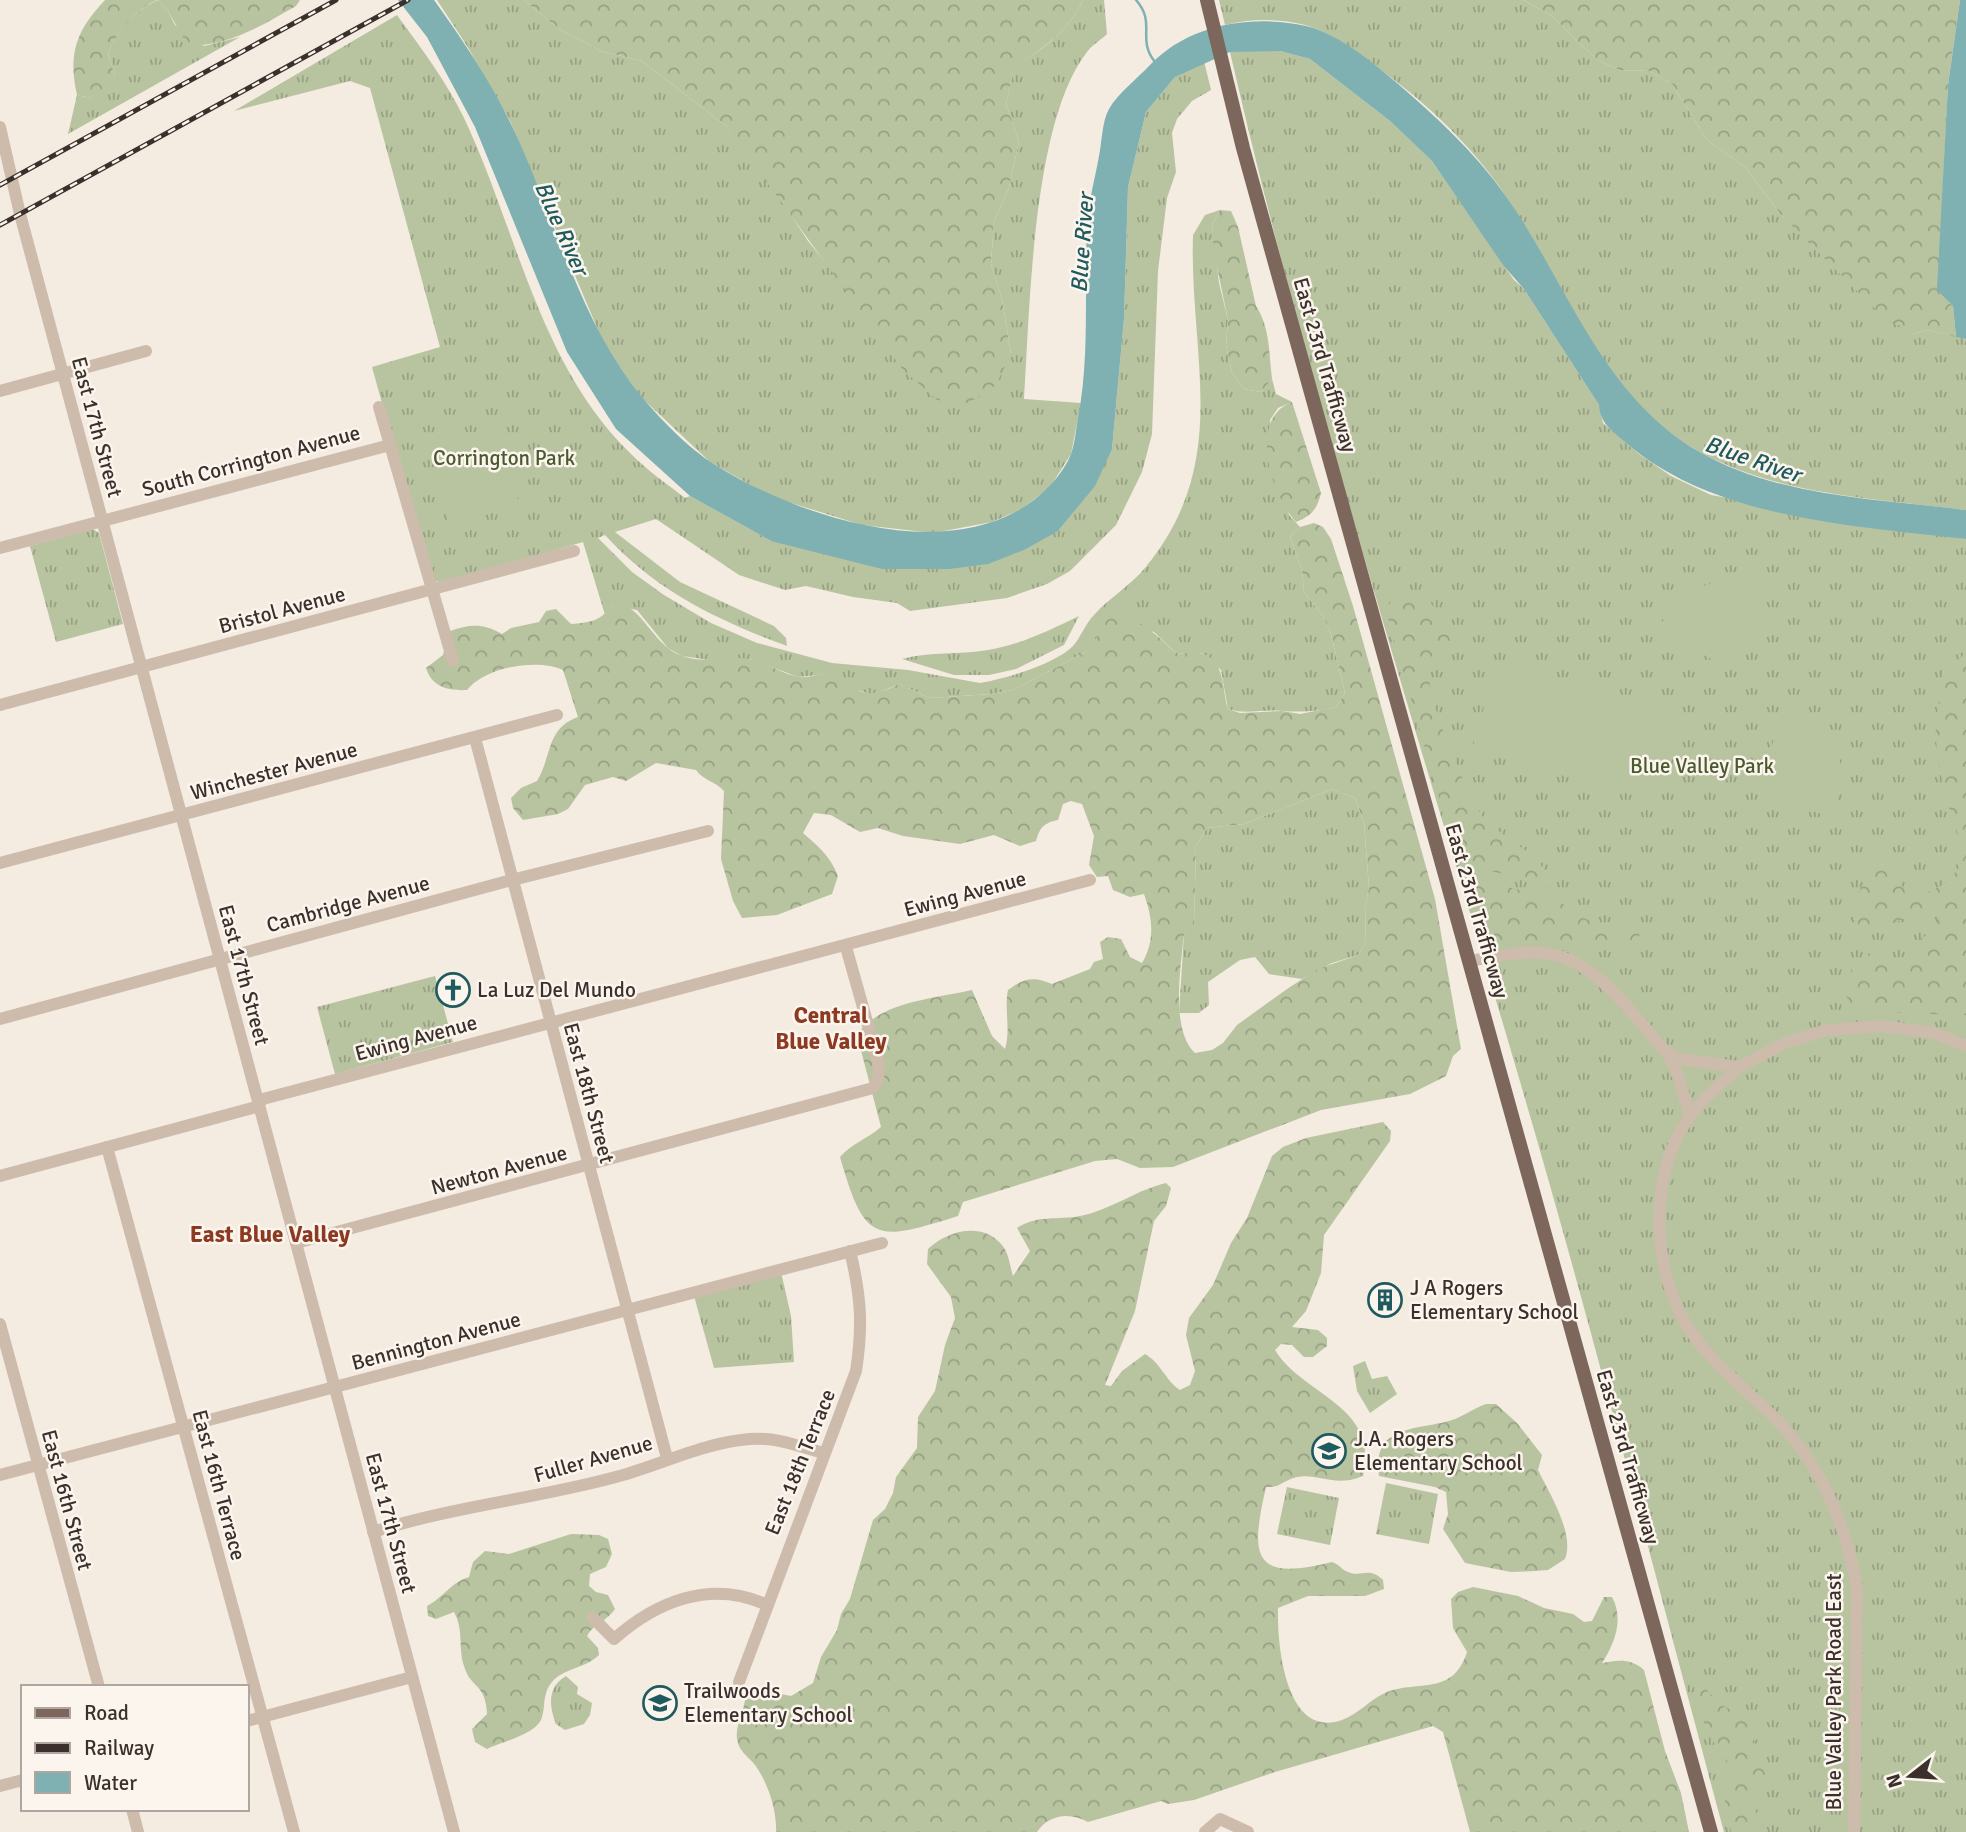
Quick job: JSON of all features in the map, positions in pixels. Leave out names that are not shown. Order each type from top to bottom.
[{"type":"main road","name":"East 23rd Trafficway","points":[[1206,0],[1243,148],[1711,1832]]},
{"type":"street","name":"East 17th Street","points":[[0,127],[179,816],[259,1103],[454,1832]]},
{"type":"street","points":[[0,391],[146,351]]},
{"type":"street","points":[[379,407],[453,661]]},
{"type":"street","name":"South Corrington Avenue","points":[[0,548],[390,445]]},
{"type":"street","name":"Bristol Avenue","points":[[0,705],[574,551]]},
{"type":"street","name":"Winchester Avenue","points":[[0,863],[557,715]]},
{"type":"street","name":"East 18th Street","points":[[475,738],[667,1458]]},
{"type":"street","name":"Cambridge Avenue","points":[[0,1019],[512,880],[708,831]]},
{"type":"street","name":"Ewing Avenue","points":[[0,1176],[256,1107],[263,1099],[846,947],[1090,880]]},
{"type":"street","name":"Newton Avenue","points":[[296,1243],[873,1088],[878,1079],[879,1064],[846,947]]},
{"type":"street","points":[[1469,961],[1545,953],[1571,962],[1599,979],[1667,1053],[1676,1070],[1690,1115]]},
{"type":"street","name":"Blue Valley Park Road East","points":[[1854,1832],[1857,1588],[1851,1553],[1839,1516],[1817,1472],[1799,1445],[1695,1338],[1673,1303],[1662,1264],[1659,1234],[1664,1183],[1675,1146],[1690,1115],[1739,1067],[1785,1043],[1827,1030],[1882,1026],[1934,1032],[1966,1046]]},
{"type":"street","points":[[1667,1053],[1679,1059],[1739,1067]]},
{"type":"street","name":"East 16th Terrace","points":[[107,1147],[294,1832]]},
{"type":"street","name":"Bennington Avenue","points":[[0,1475],[184,1429],[882,1243]]},
{"type":"street","name":"East 18th Terrace","points":[[739,1682],[765,1604],[856,1371],[863,1330],[860,1295],[850,1251]]},
{"type":"street","name":"East 16th Street","points":[[0,1324],[98,1685]]},
{"type":"street","name":"Fuller Avenue","points":[[373,1532],[434,1513],[535,1496],[616,1477],[667,1458],[721,1443],[753,1439],[787,1442],[823,1453]]},
{"type":"street","points":[[592,1617],[614,1639],[661,1606],[697,1595],[731,1594],[765,1604]]},
{"type":"street","points":[[248,1721],[412,1677]]},
{"type":"street","points":[[0,1786],[21,1781]]},
{"type":"street","points":[[133,1811],[138,1832]]},
{"type":"street","points":[[1205,1832],[1220,1819],[1248,1832]]},
{"type":"green space","points":[[105,0],[157,0],[134,16],[112,45],[108,53],[115,76],[110,91],[91,98],[77,95],[74,55],[77,43],[87,22]]},
{"type":"green space","points":[[158,0],[175,25],[204,46],[240,37],[68,134],[77,95],[91,98],[115,76],[108,53],[112,44],[134,15]]},
{"type":"green space","points":[[158,0],[300,0],[296,6],[244,34],[217,43],[188,46],[168,11]]},
{"type":"green space","points":[[437,0],[524,0],[559,29],[601,51],[642,61],[726,126],[765,176],[808,241],[848,290],[1011,354],[1002,299],[991,264],[994,222],[1009,188],[1019,141],[1006,104],[1014,67],[1035,54],[1063,30],[1083,0],[1104,0],[1107,34],[1087,52],[1069,83],[1055,123],[1044,169],[1037,218],[1024,399],[1081,403],[1071,454],[1050,487],[1022,509],[992,522],[933,533],[862,525],[772,497],[710,462],[642,398],[606,349],[510,121]]},
{"type":"green space","points":[[524,0],[1083,0],[1063,30],[1014,68],[1006,104],[1019,141],[1009,188],[994,222],[991,264],[1002,299],[1011,354],[996,385],[969,403],[937,400],[903,370],[726,126],[642,61],[601,51],[559,29]]},
{"type":"green space","points":[[1219,0],[1523,0],[1552,16],[1597,60],[1620,70],[1649,71],[1672,84],[1707,140],[1745,167],[1781,215],[1913,334],[1928,330],[1966,339],[1966,510],[1848,496],[1770,480],[1732,467],[1697,450],[1664,428],[1640,406],[1597,351],[1507,198],[1478,159],[1442,121],[1404,87],[1340,41],[1314,28],[1282,21],[1258,20],[1225,25]]},
{"type":"green space","points":[[1523,0],[1960,0],[1948,85],[1938,290],[1953,306],[1956,337],[1928,330],[1913,334],[1880,314],[1781,215],[1745,167],[1707,140],[1672,84],[1649,71],[1620,70],[1597,60],[1552,16]]},
{"type":"green space","name":"Corrington Park","points":[[397,15],[457,104],[483,161],[552,338],[574,380],[600,419],[637,460],[685,498],[690,496],[771,541],[1058,531],[1075,510],[1112,449],[1124,319],[1128,187],[1146,112],[1175,77],[1204,61],[1211,90],[1192,101],[1177,119],[1172,133],[1176,172],[1167,198],[1158,271],[1152,434],[1142,472],[1116,525],[1070,571],[1047,584],[1007,598],[910,611],[897,603],[853,597],[806,586],[785,590],[739,575],[656,519],[615,532],[680,582],[774,626],[786,638],[787,646],[736,626],[689,602],[645,572],[605,535],[598,538],[632,572],[711,623],[757,643],[832,663],[908,670],[980,683],[1016,674],[1054,659],[1073,646],[1094,615],[1145,568],[1172,528],[1189,488],[1198,448],[1200,407],[1193,235],[1205,215],[1220,210],[1212,225],[1219,283],[1228,320],[1226,345],[1232,373],[1244,389],[1261,392],[1272,379],[1276,394],[1292,402],[1278,408],[1270,420],[1289,515],[1300,527],[1290,536],[1302,571],[1304,592],[1323,616],[1331,634],[1345,693],[1336,707],[1303,711],[1241,712],[1228,709],[1221,670],[1202,653],[1176,653],[1154,632],[1104,623],[1094,645],[1084,653],[1013,690],[991,694],[930,698],[899,684],[873,695],[854,689],[828,674],[798,677],[750,659],[716,661],[682,656],[668,648],[637,610],[612,605],[605,615],[583,542],[445,582],[435,581],[430,577],[372,367],[440,347],[370,88],[350,81],[234,111]]},
{"type":"green space","name":"Blue Valley Park","points":[[1280,51],[1310,59],[1390,121],[1432,161],[1514,280],[1524,289],[1599,405],[1603,423],[1639,454],[1671,476],[1711,495],[1966,539],[1966,1832],[1724,1832],[1560,1220],[1375,595],[1298,324],[1230,52]]},
{"type":"green space","points":[[1220,210],[1231,211],[1238,227],[1256,306],[1266,332],[1272,379],[1261,392],[1244,389],[1232,373],[1226,345],[1228,320],[1214,253],[1212,225]]},
{"type":"green space","points":[[1292,402],[1321,493],[1313,512],[1296,522],[1278,494],[1268,458],[1267,440],[1270,424],[1278,411]]},
{"type":"green space","name":"Corrington Park","points":[[463,432],[491,438],[508,454],[516,478],[518,506],[456,523],[448,519],[429,447],[451,434]]},
{"type":"green space","points":[[1314,523],[1323,527],[1331,539],[1353,606],[1435,899],[1461,1049],[1453,1056],[1446,1076],[1410,1094],[1321,1110],[1173,1167],[1140,1168],[1117,1159],[1095,1161],[963,1202],[958,1216],[908,1230],[891,1232],[877,1229],[866,1221],[857,1207],[840,1157],[881,1127],[857,1035],[879,1015],[893,1008],[972,990],[992,1036],[1005,1049],[1008,990],[1014,986],[1034,979],[1052,984],[1090,969],[1094,962],[1103,959],[1100,942],[1108,937],[1121,939],[1130,957],[1142,963],[1151,938],[1149,912],[1144,894],[1130,897],[1113,890],[1108,876],[1097,877],[1089,865],[1094,836],[1082,804],[1071,801],[1063,804],[1058,820],[1043,826],[1036,841],[1020,846],[994,835],[960,844],[903,836],[878,828],[860,832],[831,815],[814,813],[803,833],[824,853],[835,869],[838,876],[832,894],[777,915],[742,918],[733,901],[721,859],[724,791],[721,788],[702,777],[696,770],[656,763],[626,781],[613,777],[585,785],[568,809],[558,814],[523,820],[513,808],[511,798],[521,788],[537,781],[560,728],[578,717],[563,670],[540,665],[512,667],[486,675],[467,690],[460,690],[437,684],[426,668],[443,655],[450,631],[476,626],[502,634],[511,628],[539,622],[546,611],[556,609],[571,624],[583,623],[599,618],[612,605],[622,603],[638,615],[671,650],[689,658],[749,659],[799,677],[826,674],[836,676],[856,689],[871,693],[899,684],[930,698],[991,694],[1013,690],[1084,653],[1092,645],[1105,622],[1114,617],[1123,617],[1143,625],[1176,653],[1201,653],[1211,658],[1220,671],[1228,709],[1240,713],[1282,711],[1300,714],[1336,707],[1345,693],[1331,634],[1323,616],[1304,592],[1302,571],[1290,536],[1300,527]],"holes":[[[1332,789],[1355,798],[1364,823],[1369,888],[1365,907],[1366,942],[1358,955],[1318,969],[1237,1025],[1223,1043],[1212,1050],[1195,1053],[1187,1043],[1182,1029],[1179,997],[1184,934],[1194,927],[1196,846],[1207,828],[1244,824]]]},
{"type":"green space","points":[[93,529],[99,533],[123,624],[56,642],[30,546]]},
{"type":"green space","points":[[1734,578],[1754,579],[1771,586],[1742,666],[1731,668],[1656,633],[1678,602],[1709,584]]},
{"type":"green space","points":[[1413,590],[1425,595],[1453,633],[1452,641],[1430,664],[1429,681],[1440,721],[1468,791],[1485,819],[1533,857],[1548,875],[1551,885],[1544,888],[1518,876],[1463,867],[1457,861],[1386,611],[1394,595]]},
{"type":"green space","points":[[1079,616],[1064,645],[1016,669],[989,675],[954,675],[902,659],[1000,648]]},
{"type":"green space","points":[[1966,653],[1966,853],[1944,788],[1937,751],[1936,720],[1944,671]]},
{"type":"green space","points":[[1497,660],[1682,712],[1657,802],[1472,750]]},
{"type":"green space","points":[[1786,709],[1806,712],[1821,722],[1837,746],[1841,775],[1836,804],[1830,817],[1761,793],[1757,783]]},
{"type":"green space","points":[[1332,789],[1355,798],[1364,823],[1369,888],[1365,907],[1366,942],[1358,955],[1332,963],[1302,979],[1269,974],[1255,957],[1240,960],[1208,982],[1209,1005],[1199,1013],[1179,1013],[1184,934],[1194,926],[1196,846],[1207,828],[1244,824]]},
{"type":"green space","points":[[1966,853],[1966,1015],[1870,1012],[1853,1006],[1842,991],[1857,963],[1873,951],[1894,971],[1913,962],[1921,938],[1935,931],[1938,917],[1926,911],[1866,933],[1855,922],[1859,892],[1874,859],[1891,858],[1902,886],[1916,896],[1941,886],[1953,876]]},
{"type":"green space","points":[[1473,878],[1556,899],[1584,918],[1609,929],[1621,925],[1632,926],[1640,931],[1639,938],[1630,944],[1610,948],[1559,942],[1494,947],[1477,925],[1470,907],[1463,880]]},
{"type":"green space","points":[[435,976],[453,1042],[335,1074],[317,1007]]},
{"type":"green space","points":[[1383,1122],[1391,1131],[1390,1141],[1324,1235],[1321,1273],[1306,1311],[1292,1327],[1318,1330],[1327,1338],[1327,1346],[1313,1357],[1304,1357],[1292,1345],[1281,1344],[1275,1350],[1288,1366],[1350,1417],[1360,1433],[1365,1452],[1363,1476],[1336,1481],[1305,1476],[1266,1487],[1258,1531],[1263,1558],[1272,1566],[1286,1569],[1332,1562],[1346,1571],[1378,1576],[1383,1580],[1384,1589],[1365,1596],[1308,1596],[1278,1608],[1280,1644],[1288,1685],[1296,1703],[1308,1716],[1323,1722],[1342,1720],[1387,1692],[1434,1684],[1453,1675],[1461,1666],[1467,1652],[1453,1628],[1451,1599],[1458,1592],[1473,1587],[1518,1596],[1544,1608],[1573,1614],[1584,1622],[1592,1621],[1604,1597],[1612,1597],[1618,1622],[1611,1647],[1602,1663],[1629,1662],[1644,1670],[1665,1751],[1681,1793],[1689,1832],[1470,1832],[1443,1732],[1433,1726],[1275,1772],[1194,1800],[1168,1804],[1161,1801],[1088,1822],[1060,1816],[1048,1821],[1037,1832],[776,1832],[768,1788],[737,1739],[745,1692],[750,1688],[791,1696],[813,1683],[821,1657],[837,1630],[841,1614],[850,1599],[873,1520],[885,1509],[893,1493],[896,1477],[917,1448],[918,1417],[935,1391],[945,1345],[955,1318],[951,1297],[927,1264],[928,1249],[954,1233],[985,1233],[1004,1248],[1013,1276],[1030,1251],[1017,1228],[1032,1221],[1091,1213],[1166,1183],[1171,1188],[1166,1206],[1154,1221],[1135,1311],[1105,1385],[1111,1386],[1122,1371],[1145,1354],[1180,1390],[1190,1385],[1195,1371],[1186,1335],[1189,1318],[1213,1285],[1231,1243],[1247,1218],[1272,1156],[1283,1147],[1306,1138]]},
{"type":"green space","points":[[781,1272],[791,1316],[794,1362],[714,1368],[694,1296]]},
{"type":"green space","points":[[1365,1361],[1372,1379],[1387,1376],[1397,1394],[1370,1413],[1357,1391],[1353,1366]]},
{"type":"green space","points":[[1486,1404],[1496,1404],[1517,1423],[1542,1455],[1538,1470],[1559,1513],[1567,1537],[1565,1559],[1548,1570],[1511,1572],[1465,1563],[1443,1529],[1448,1514],[1446,1492],[1435,1487],[1379,1476],[1378,1460],[1388,1439],[1408,1430],[1450,1421]]},
{"type":"green space","points":[[1386,1483],[1438,1494],[1429,1544],[1376,1534]]},
{"type":"green space","points":[[1287,1487],[1339,1498],[1330,1545],[1277,1534]]},
{"type":"green space","points":[[571,1534],[599,1535],[608,1539],[612,1554],[606,1567],[590,1574],[589,1586],[596,1592],[608,1595],[615,1609],[587,1636],[598,1648],[599,1655],[552,1682],[545,1695],[542,1717],[534,1728],[487,1749],[475,1742],[472,1729],[487,1714],[486,1704],[481,1691],[464,1666],[457,1619],[454,1612],[436,1619],[428,1616],[427,1606],[469,1577],[473,1562],[485,1551],[509,1554]]},
{"type":"green space","points":[[566,1676],[578,1687],[577,1694],[592,1703],[590,1715],[584,1724],[565,1730],[556,1724],[551,1697],[555,1686]]},
{"type":"green space","points":[[1700,1683],[1721,1705],[1744,1716],[1767,1771],[1762,1786],[1739,1799],[1738,1809],[1753,1806],[1758,1817],[1755,1832],[1731,1832],[1722,1787],[1732,1781],[1735,1770],[1713,1742],[1703,1721],[1694,1687]]},
{"type":"water","name":"Blue River","points":[[398,0],[434,0],[484,75],[525,155],[594,322],[639,394],[659,417],[706,459],[751,485],[831,517],[874,527],[918,532],[960,530],[999,520],[1034,500],[1056,479],[1072,450],[1082,394],[1088,218],[1107,114],[1128,86],[1166,51],[1183,40],[1222,26],[1264,21],[1306,26],[1342,42],[1397,83],[1454,136],[1481,164],[1505,195],[1588,335],[1611,368],[1636,400],[1664,427],[1698,451],[1760,478],[1828,494],[1966,510],[1966,539],[1833,523],[1787,514],[1742,503],[1700,488],[1660,468],[1608,426],[1599,405],[1524,289],[1503,265],[1432,161],[1390,121],[1310,59],[1280,51],[1230,52],[1175,77],[1146,112],[1128,187],[1124,319],[1112,449],[1095,486],[1058,531],[1024,550],[988,564],[949,569],[882,569],[771,541],[690,496],[616,429],[567,352],[475,127],[427,37]]},
{"type":"water","points":[[1960,0],[1966,0],[1966,339],[1956,337],[1953,306],[1937,290],[1948,85]]},
{"type":"waterway","points":[[1136,0],[1145,16],[1147,46],[1155,62]]},
{"type":"railway","points":[[0,185],[336,0]]},
{"type":"railway","points":[[0,225],[408,0]]},
{"type":"place","name":"La Luz Del Mundo","points":[[453,990]]},
{"type":"place","name":"J A Rogers Elementary School","points":[[1385,1300]]},
{"type":"place","name":"J.A. Rogers Elementary School","points":[[1329,1451]]},
{"type":"place","name":"Trailwoods Elementary School","points":[[660,1703]]},
{"type":"district","name":"Central Blue Valley","points":[[831,1028]]},
{"type":"district","name":"East Blue Valley","points":[[270,1234]]}]
